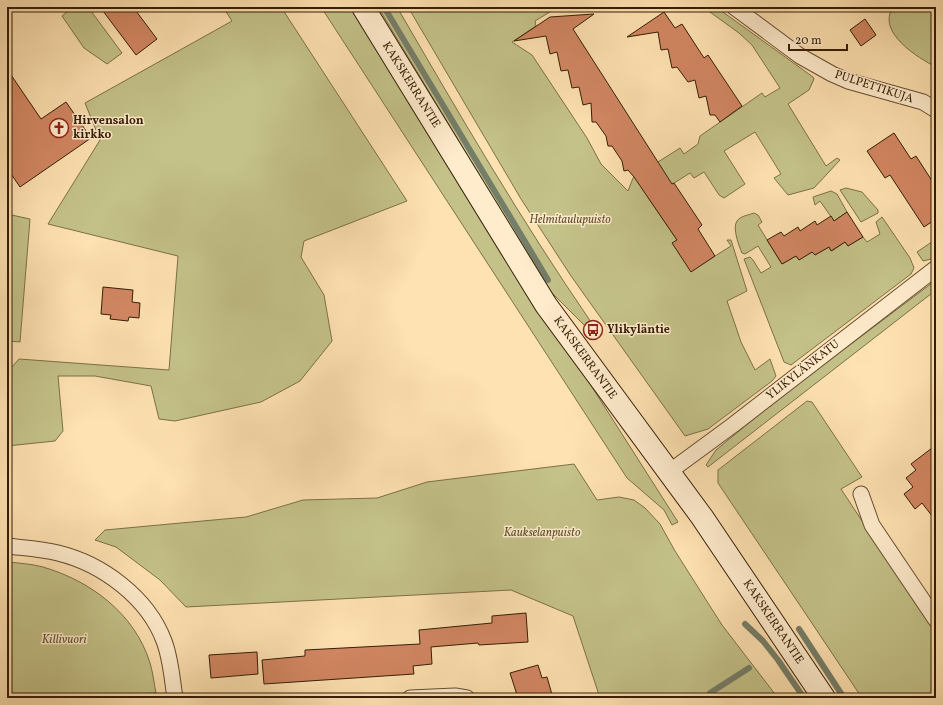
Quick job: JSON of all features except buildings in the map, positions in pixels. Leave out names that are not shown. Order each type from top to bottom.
[{"type":"main road","name":"KAKSKERRANTIE","points":[[364,7],[546,305],[702,518],[824,698]]},
{"type":"street","name":"PULPETTIKUJA","points":[[734,7],[788,48],[832,74],[848,81],[923,102],[936,110]]},
{"type":"street","name":"YLIKYLÄNKATU","points":[[669,472],[733,425],[936,268]]},
{"type":"street","points":[[862,494],[872,525],[936,620]]},
{"type":"street","points":[[7,546],[58,553],[90,564],[138,599],[154,619],[165,642],[171,668],[174,698]]},
{"type":"street","points":[[410,698],[455,696],[467,698]]},
{"type":"green space","points":[[73,7],[88,7],[122,53],[107,64],[84,48],[62,16]]},
{"type":"green space","points":[[223,7],[281,7],[407,201],[304,241],[301,257],[324,295],[332,341],[300,381],[261,402],[175,421],[159,419],[151,386],[95,376],[58,376],[63,431],[55,441],[7,446],[11,407],[11,368],[19,359],[169,370],[178,256],[48,224],[100,140],[85,103],[232,21]]},
{"type":"green space","points":[[321,7],[350,7],[678,522],[672,525],[664,510],[627,478]]},
{"type":"green space","points":[[378,7],[397,7],[515,206],[591,322],[585,326],[548,289]]},
{"type":"green space","name":"Helmitaulupuisto","points":[[408,7],[558,7],[535,21],[536,26],[512,42],[532,55],[587,138],[601,164],[628,191],[633,178],[680,148],[684,154],[698,144],[700,136],[762,93],[765,97],[780,88],[752,45],[739,33],[703,7],[716,7],[813,77],[814,79],[809,90],[788,104],[826,166],[837,158],[840,160],[814,188],[788,195],[774,178],[781,174],[755,132],[724,151],[745,184],[724,198],[719,195],[704,172],[694,178],[690,173],[649,199],[677,240],[691,271],[731,246],[727,240],[731,240],[747,291],[727,301],[741,342],[755,370],[770,359],[776,376],[772,381],[708,429],[685,436],[571,276],[521,199]]},
{"type":"green space","points":[[893,7],[936,7],[936,67],[910,51],[894,35],[890,26],[889,16]]},
{"type":"green space","points":[[846,188],[862,192],[878,210],[878,213],[861,222],[840,190]]},
{"type":"green space","points":[[831,191],[837,194],[847,212],[834,221],[820,201],[815,205],[813,197]]},
{"type":"green space","points":[[754,213],[758,215],[762,222],[758,225],[782,264],[796,256],[799,260],[812,252],[815,255],[829,247],[832,251],[845,242],[848,246],[863,237],[867,242],[880,234],[876,222],[882,217],[910,258],[914,268],[911,274],[791,365],[784,362],[744,259],[750,257],[761,273],[771,267],[758,246],[745,254],[742,253],[736,237],[735,228],[738,219]]},
{"type":"green space","points":[[7,214],[30,219],[20,342],[8,341],[7,337]]},
{"type":"green space","points":[[936,239],[936,255],[931,259],[923,261],[917,252]]},
{"type":"green space","points":[[936,280],[936,290],[708,467],[706,465],[716,450],[778,399]]},
{"type":"green space","points":[[807,401],[812,402],[862,477],[841,489],[936,633],[936,698],[862,698],[718,483],[718,470]]},
{"type":"green space","name":"Kaukselanpuisto","points":[[574,464],[597,500],[619,497],[634,500],[645,508],[660,524],[675,551],[722,625],[778,698],[600,698],[573,616],[511,590],[186,607],[160,580],[116,547],[95,540],[105,530],[246,517],[303,500],[377,498],[427,482]]},
{"type":"green space","name":"Killivuori","points":[[7,562],[39,566],[61,573],[78,581],[109,602],[134,629],[143,645],[150,663],[156,693],[69,698],[7,698]]},
{"type":"waterway","points":[[384,7],[548,280]]},
{"type":"waterway","points":[[745,624],[763,641],[804,698]]},
{"type":"waterway","points":[[799,629],[844,698]]},
{"type":"waterway","points":[[710,693],[749,668]]},
{"type":"place","name":"Hirvensalon kirkko","points":[[59,128]]},
{"type":"place","name":"Ylikyläntie","points":[[593,330]]}]
